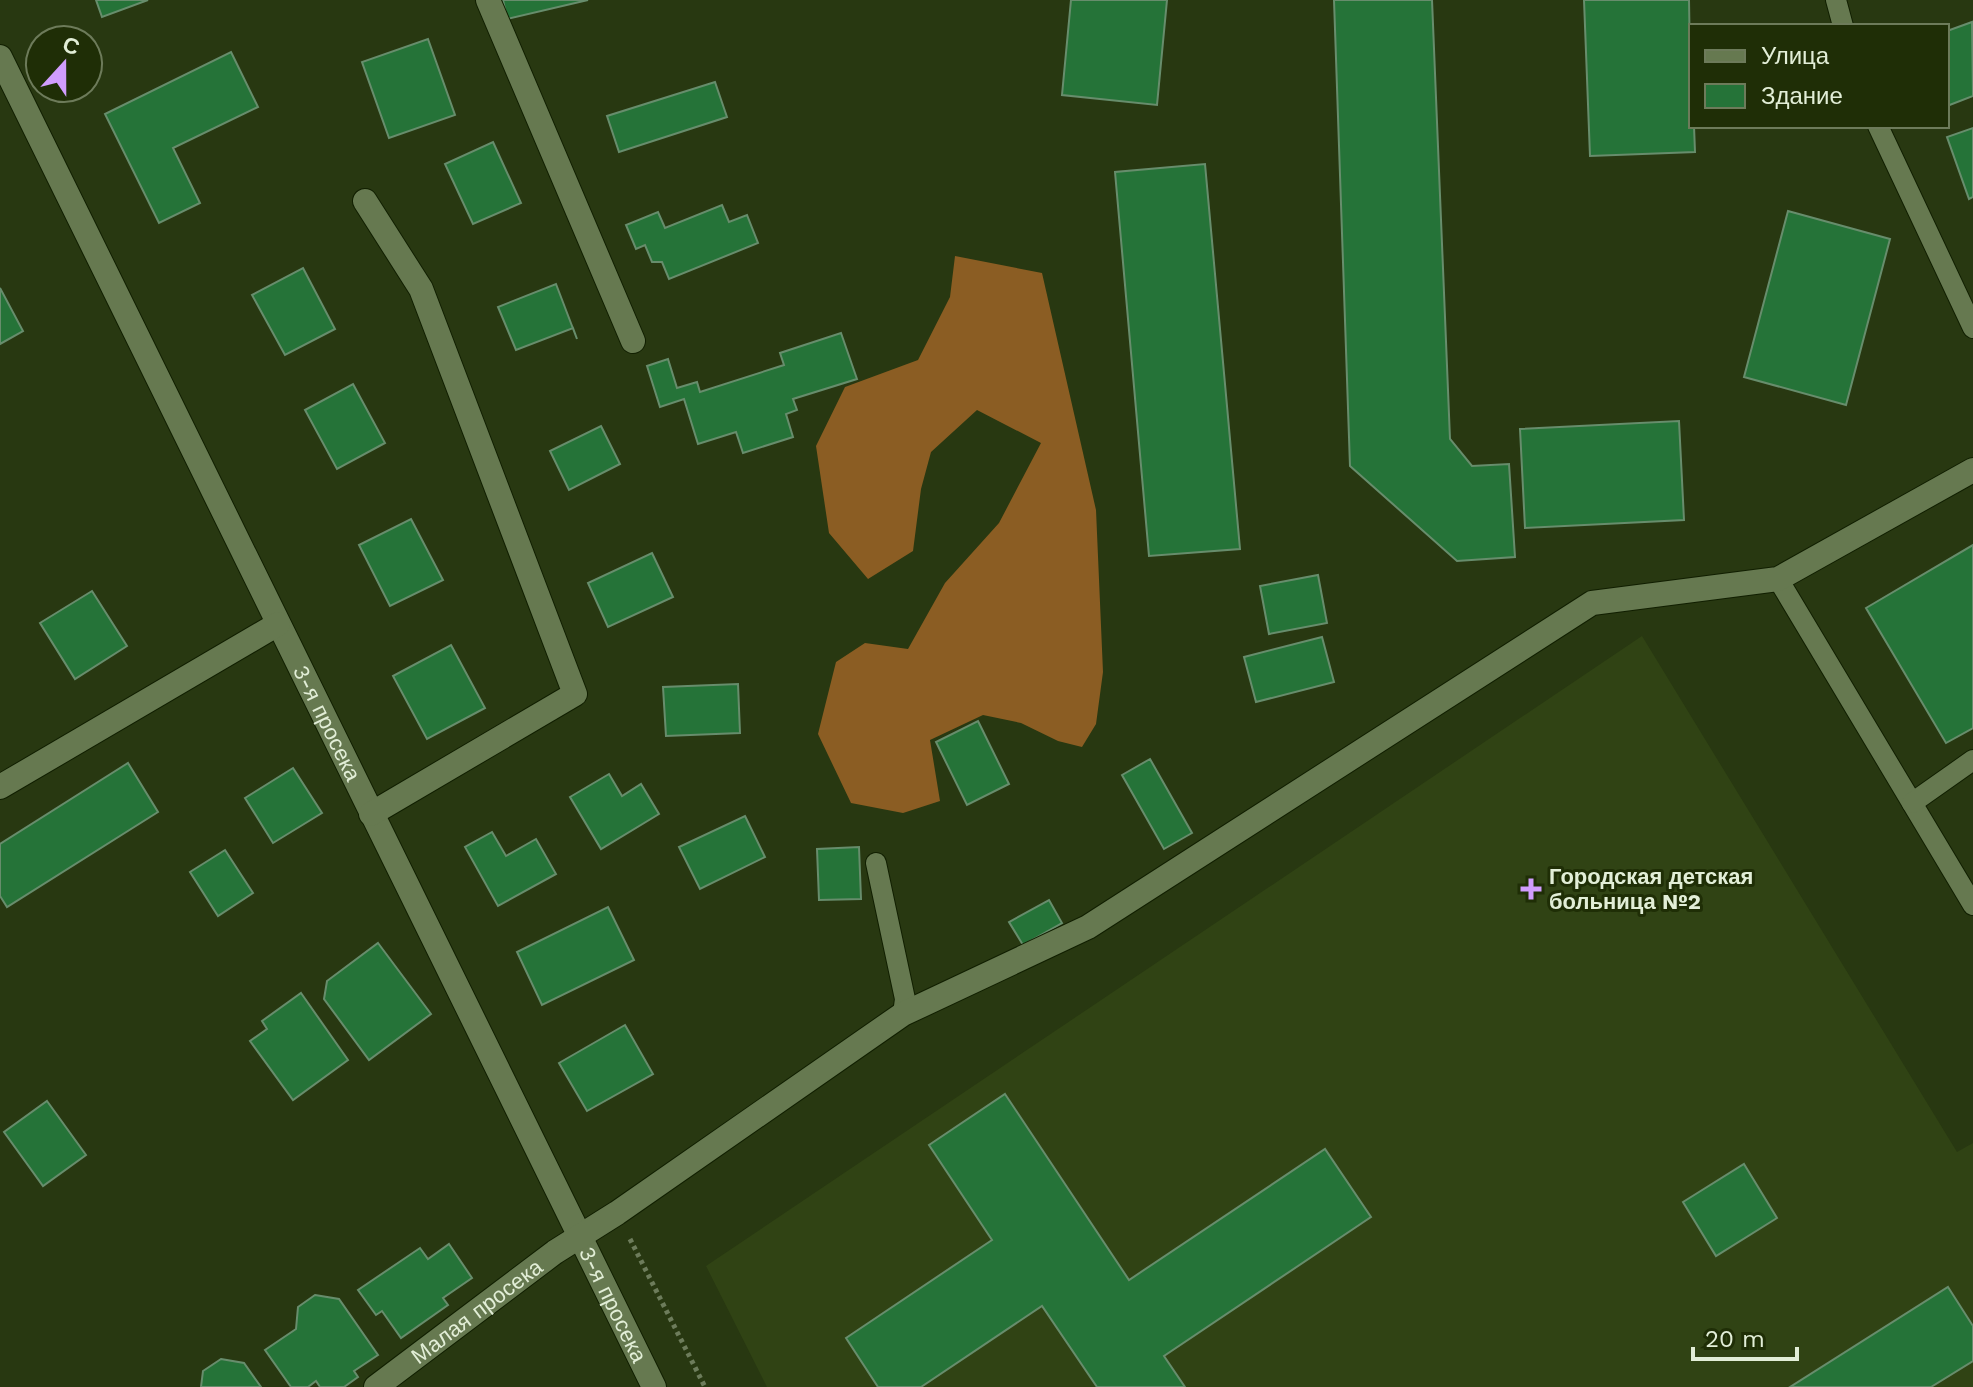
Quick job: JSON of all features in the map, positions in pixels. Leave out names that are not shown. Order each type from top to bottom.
[{"type":"street","points":[[488,0],[633,341]]},
{"type":"street","name":"3-я просека","points":[[0,57],[654,1387]]},
{"type":"street","points":[[365,201],[421,289],[575,694],[371,814]]},
{"type":"street","points":[[1778,579],[1973,470]]},
{"type":"street","name":"Малая просека","points":[[376,1387],[555,1252],[617,1213],[903,1014],[1088,927],[1592,603],[1778,579]]},
{"type":"street","points":[[0,787],[278,624]]},
{"type":"lane","points":[[1836,0],[1842,24]]},
{"type":"lane","points":[[1879,128],[1973,328]]},
{"type":"lane","points":[[1778,579],[1973,905]]},
{"type":"lane","points":[[1912,803],[1973,760]]},
{"type":"lane","points":[[876,863],[905,999],[903,1014]]},
{"type":"path","points":[[617,1213],[705,1387]]},
{"type":"shaded area","points":[[955,256],[1042,273],[1096,510],[1103,672],[1096,724],[1082,747],[1058,741],[1021,723],[983,715],[930,740],[940,801],[903,813],[851,803],[818,734],[836,662],[865,643],[908,649],[945,583],[999,523],[1041,443],[977,410],[931,452],[921,489],[913,551],[868,579],[829,533],[816,446],[845,387],[918,360],[950,297]]},
{"type":"shaded area","name":"Городская детская больница №2","points":[[1642,636],[1957,1152],[1973,1143],[1973,1387],[767,1387],[706,1266]]},
{"type":"building","points":[[96,0],[148,0],[102,17]]},
{"type":"building","points":[[503,0],[588,0],[507,19]]},
{"type":"building","points":[[1071,0],[1167,0],[1157,105],[1062,95]]},
{"type":"building","points":[[1334,0],[1432,0],[1450,439],[1472,466],[1509,464],[1515,557],[1457,561],[1350,466]]},
{"type":"building","points":[[1584,0],[1689,0],[1689,128],[1694,128],[1695,152],[1590,156]]},
{"type":"building","points":[[1972,22],[1973,96],[1949,105],[1949,30]]},
{"type":"building","points":[[428,39],[455,115],[389,138],[362,62]]},
{"type":"building","points":[[231,52],[258,107],[173,148],[200,203],[159,223],[105,114]]},
{"type":"building","points":[[715,82],[727,117],[619,152],[607,116]]},
{"type":"building","points":[[1973,128],[1973,197],[1969,199],[1947,137]]},
{"type":"building","points":[[493,142],[521,203],[473,224],[445,164]]},
{"type":"building","points":[[1205,164],[1240,549],[1149,556],[1115,172]]},
{"type":"building","points":[[722,205],[729,222],[747,215],[758,243],[669,279],[662,262],[652,262],[645,245],[636,249],[626,225],[658,212],[665,228]]},
{"type":"building","points":[[1788,211],[1890,239],[1846,405],[1744,377]]},
{"type":"building","points":[[303,268],[335,329],[285,355],[252,295]]},
{"type":"building","points":[[556,284],[573,328],[516,350],[498,307]]},
{"type":"building","points":[[0,288],[23,331],[0,344]]},
{"type":"building","points":[[841,333],[857,379],[793,399],[797,410],[786,414],[793,437],[743,453],[736,432],[698,444],[684,399],[660,407],[647,366],[668,359],[677,388],[697,382],[700,392],[784,365],[780,353]]},
{"type":"building","points":[[353,384],[385,443],[337,469],[305,410]]},
{"type":"building","points":[[1679,421],[1684,520],[1525,528],[1520,429]]},
{"type":"building","points":[[601,426],[620,464],[569,490],[550,451]]},
{"type":"building","points":[[411,519],[443,580],[390,606],[359,545]]},
{"type":"building","points":[[1973,545],[1973,728],[1946,743],[1866,608]]},
{"type":"building","points":[[652,553],[673,597],[608,627],[588,583]]},
{"type":"building","points":[[1318,575],[1327,623],[1269,634],[1260,586]]},
{"type":"building","points":[[92,591],[127,646],[75,679],[40,623]]},
{"type":"building","points":[[1322,637],[1334,682],[1256,702],[1244,657]]},
{"type":"building","points":[[451,645],[485,708],[427,739],[393,676]]},
{"type":"building","points":[[738,684],[740,733],[666,736],[663,687]]},
{"type":"building","points":[[978,721],[1009,784],[967,805],[936,742]]},
{"type":"building","points":[[1150,759],[1192,833],[1164,849],[1122,775]]},
{"type":"building","points":[[128,763],[158,812],[7,907],[0,896],[0,844]]},
{"type":"building","points":[[293,768],[322,813],[273,843],[245,798]]},
{"type":"building","points":[[609,774],[622,796],[641,784],[659,814],[601,849],[570,797]]},
{"type":"building","points":[[745,816],[765,857],[700,889],[679,847]]},
{"type":"building","points":[[492,832],[506,856],[536,839],[556,874],[498,906],[465,847]]},
{"type":"building","points":[[859,847],[861,899],[819,900],[817,849]]},
{"type":"building","points":[[225,850],[253,893],[218,916],[190,872]]},
{"type":"building","points":[[1049,900],[1062,923],[1023,945],[1009,922]]},
{"type":"building","points":[[608,907],[634,960],[542,1005],[517,952]]},
{"type":"building","points":[[378,943],[431,1014],[369,1060],[324,999],[327,981]]},
{"type":"building","points":[[301,993],[348,1060],[293,1100],[250,1041],[267,1029],[262,1021]]},
{"type":"building","points":[[625,1025],[653,1074],[587,1111],[559,1063]]},
{"type":"building","points":[[1005,1094],[1129,1280],[1325,1149],[1371,1217],[1164,1356],[1185,1387],[1097,1387],[1042,1306],[921,1387],[878,1387],[846,1338],[992,1240],[929,1145]]},
{"type":"building","points":[[47,1101],[86,1155],[43,1186],[4,1132]]},
{"type":"building","points":[[1744,1164],[1777,1218],[1716,1256],[1683,1202]]},
{"type":"building","points":[[449,1244],[472,1278],[443,1298],[448,1305],[401,1338],[382,1311],[376,1315],[358,1290],[420,1248],[428,1259]]},
{"type":"building","points":[[1948,1287],[1973,1326],[1973,1361],[1931,1387],[1790,1387]]},
{"type":"building","points":[[315,1295],[339,1299],[378,1355],[354,1371],[358,1377],[344,1387],[320,1387],[316,1381],[308,1387],[291,1387],[265,1350],[296,1329],[298,1307]]},
{"type":"building","points":[[221,1359],[244,1363],[261,1387],[201,1387],[203,1371]]},
{"type":"place","name":"Городская детская больница №2","points":[[1531,889]]}]
